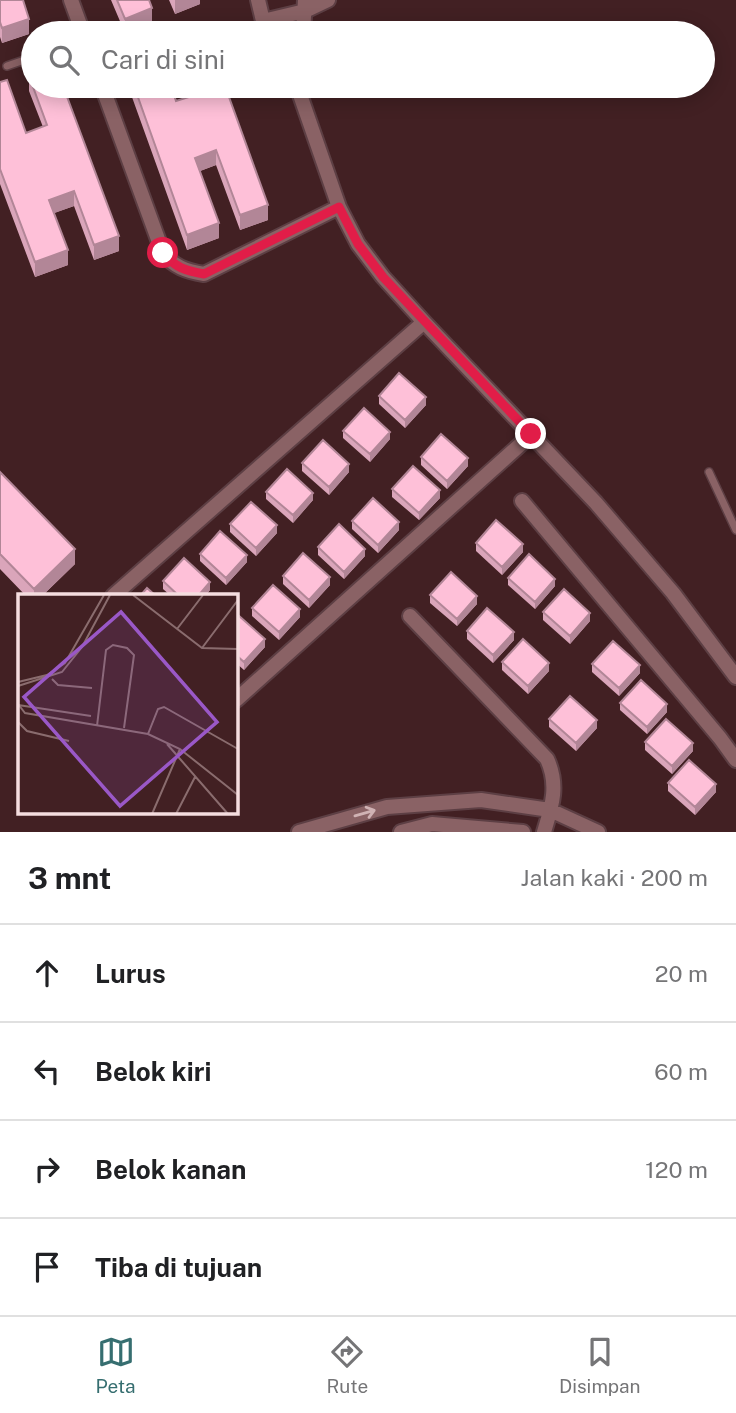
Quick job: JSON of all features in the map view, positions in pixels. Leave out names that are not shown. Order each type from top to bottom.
[{"type":"street","points":[[71,0],[79,21]]},
{"type":"street","points":[[258,0],[264,21]]},
{"type":"street","points":[[277,21],[305,6],[328,0]]},
{"type":"street","points":[[106,98],[163,253],[171,263],[186,271],[204,274],[339,207]]},
{"type":"street","points":[[303,98],[339,207],[358,244],[383,277],[596,503],[664,583],[736,677]]},
{"type":"street","points":[[115,594],[424,321]]},
{"type":"street","points":[[238,698],[531,434]]},
{"type":"street","points":[[522,501],[736,760]]},
{"type":"street","points":[[410,616],[547,759],[553,773],[555,792],[544,832]]},
{"type":"street","points":[[299,832],[387,807],[481,800],[550,810],[598,832]]},
{"type":"street","points":[[401,832],[432,824],[523,832]]},
{"type":"lane","points":[[7,66],[21,61]]},
{"type":"lane","points":[[709,472],[736,530]]},
{"type":"building","points":[[0,0],[23,0],[29,19],[2,28]]},
{"type":"building","points":[[117,0],[149,0],[152,8],[125,19]]},
{"type":"building","points":[[7,80],[26,133],[47,125],[37,98],[67,98],[119,236],[94,245],[74,191],[49,200],[68,250],[35,262],[0,169],[0,82]]},
{"type":"building","points":[[138,98],[175,98],[176,101],[186,98],[229,98],[268,205],[240,215],[216,150],[195,158],[219,223],[187,235]]},
{"type":"building","points":[[399,373],[426,397],[405,420],[379,396]]},
{"type":"building","points":[[364,408],[390,432],[370,454],[343,431]]},
{"type":"building","points":[[441,434],[468,458],[447,481],[421,457]]},
{"type":"building","points":[[323,440],[349,464],[329,487],[302,463]]},
{"type":"building","points":[[413,466],[440,490],[419,513],[392,489]]},
{"type":"building","points":[[287,469],[313,493],[293,515],[266,492]]},
{"type":"building","points":[[0,472],[75,549],[34,589],[0,554]]},
{"type":"building","points":[[373,498],[399,522],[378,545],[352,521]]},
{"type":"building","points":[[251,502],[277,525],[256,548],[230,524]]},
{"type":"building","points":[[496,520],[523,544],[502,567],[476,543]]},
{"type":"building","points":[[339,524],[365,549],[344,572],[318,547]]},
{"type":"building","points":[[220,531],[247,555],[226,578],[200,554]]},
{"type":"building","points":[[303,553],[330,577],[309,600],[283,576]]},
{"type":"building","points":[[529,554],[555,579],[535,602],[508,578]]},
{"type":"building","points":[[184,558],[210,582],[200,594],[177,594],[163,581]]},
{"type":"building","points":[[451,572],[477,596],[457,619],[430,595]]},
{"type":"building","points":[[273,585],[300,609],[279,632],[252,608]]},
{"type":"building","points":[[147,588],[154,594],[142,594]]},
{"type":"building","points":[[564,589],[590,613],[570,636],[543,612]]},
{"type":"building","points":[[487,608],[514,632],[493,655],[467,631]]},
{"type":"building","points":[[238,615],[265,639],[244,662],[238,657]]},
{"type":"building","points":[[523,639],[549,663],[528,686],[502,662]]},
{"type":"building","points":[[613,641],[640,665],[619,688],[592,664]]},
{"type":"building","points":[[641,680],[667,704],[647,727],[620,703]]},
{"type":"building","points":[[570,696],[597,720],[576,743],[549,719]]},
{"type":"building","points":[[666,719],[693,743],[672,766],[645,742]]},
{"type":"building","points":[[689,760],[716,784],[695,807],[668,783]]},
{"type":"route","points":[[163,253],[171,263],[186,271],[204,274],[339,207],[358,244],[383,277],[531,434]]}]
